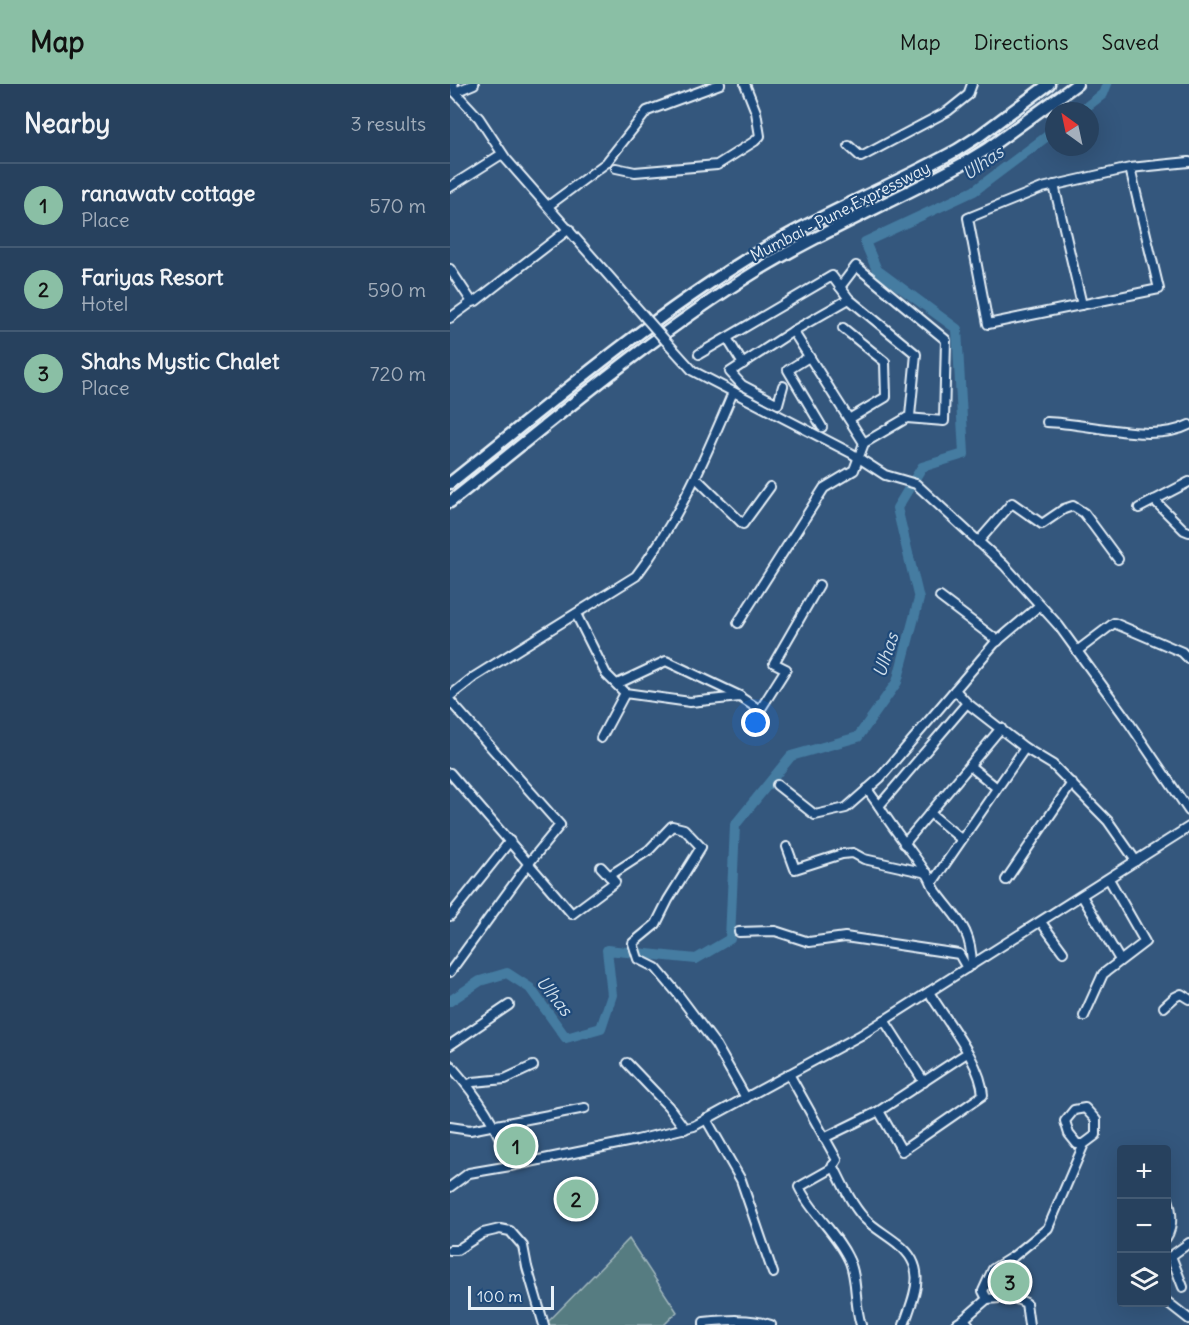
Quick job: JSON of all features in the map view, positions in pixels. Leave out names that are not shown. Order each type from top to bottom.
[{"type":"highway","name":"Mumbai - Pune Expressway","points":[[450,483],[663,314],[709,283],[805,226],[923,168],[964,145],[1049,84]]},
{"type":"highway","name":"Mumbai - Pune Expressway","points":[[450,502],[672,326],[708,302],[812,240],[964,163],[1077,84]]},
{"type":"street","points":[[474,84],[454,88],[479,118],[502,154],[693,371],[851,453],[885,476],[916,484],[1004,565],[1059,626],[1189,812]]},
{"type":"street","points":[[548,206],[606,163],[647,111],[720,84]]},
{"type":"street","points":[[616,168],[635,172],[717,165],[755,141],[760,136],[756,112],[745,84]]},
{"type":"street","points":[[849,146],[861,157],[948,111],[968,95],[972,84]]},
{"type":"street","points":[[450,187],[502,154]]},
{"type":"street","points":[[1130,168],[1159,289],[988,324],[968,218],[1042,188],[1130,168],[1189,162]]},
{"type":"street","points":[[1054,185],[1082,304]]},
{"type":"street","points":[[450,318],[476,301],[569,229]]},
{"type":"street","points":[[840,287],[856,266],[946,340],[944,421],[907,417]]},
{"type":"street","points":[[450,269],[472,302]]},
{"type":"street","points":[[699,354],[832,276],[849,299],[916,354],[910,416],[864,443],[854,470],[824,488],[738,623]]},
{"type":"street","points":[[783,386],[778,404],[742,385],[730,372],[793,331],[849,299]]},
{"type":"street","points":[[843,328],[885,362],[886,397],[849,419]]},
{"type":"street","points":[[793,331],[864,443]]},
{"type":"street","points":[[726,338],[743,364]]},
{"type":"street","points":[[809,357],[788,370],[822,427]]},
{"type":"street","points":[[450,696],[474,677],[636,576],[652,555],[696,478],[733,392]]},
{"type":"street","points":[[1047,422],[1139,433],[1179,430],[1189,424]]},
{"type":"street","points":[[696,478],[743,524],[770,487]]},
{"type":"street","points":[[1140,508],[1189,482]]},
{"type":"street","points":[[1154,500],[1184,530],[1189,532]]},
{"type":"street","points":[[978,542],[1012,502],[1042,524],[1064,509],[1073,506],[1084,513],[1118,559]]},
{"type":"street","points":[[617,684],[666,661],[740,697],[760,710],[786,669],[774,663],[819,585]]},
{"type":"street","points":[[940,597],[998,640]]},
{"type":"street","points":[[777,785],[815,815],[846,808],[880,778],[998,640],[1040,605]]},
{"type":"street","points":[[576,614],[606,674],[625,693],[690,702],[740,697]]},
{"type":"street","points":[[1077,651],[1114,623],[1182,652],[1189,659]]},
{"type":"street","points":[[955,690],[966,704],[1025,748],[1053,765],[1108,821],[1136,861]]},
{"type":"street","points":[[601,738],[625,693]]},
{"type":"street","points":[[450,701],[560,825],[529,863],[450,972]]},
{"type":"street","points":[[879,806],[966,704]]},
{"type":"street","points":[[904,844],[1001,728]]},
{"type":"street","points":[[932,883],[1025,748]]},
{"type":"street","points":[[970,766],[997,788]]},
{"type":"street","points":[[450,773],[572,914],[615,882],[601,867]]},
{"type":"street","points":[[1006,880],[1072,783]]},
{"type":"street","points":[[867,789],[967,933],[970,967]]},
{"type":"street","points":[[930,813],[961,839]]},
{"type":"street","points":[[609,876],[650,850],[672,826],[684,829],[701,847],[656,924],[633,943],[638,959],[656,968],[716,1045],[746,1098]]},
{"type":"street","points":[[450,1187],[469,1173],[694,1126],[884,1020],[1189,827]]},
{"type":"street","points":[[450,916],[510,841]]},
{"type":"street","points":[[787,847],[795,869],[842,854],[853,853],[864,859],[927,873]]},
{"type":"street","points":[[1084,1016],[1103,974],[1145,942],[1109,879]]},
{"type":"street","points":[[1082,896],[1120,960]]},
{"type":"street","points":[[1041,922],[1063,952]]},
{"type":"street","points":[[739,932],[775,930],[809,942],[845,937],[940,951],[959,954],[970,967]]},
{"type":"street","points":[[879,1112],[902,1150],[983,1095],[978,1073],[929,992]]},
{"type":"street","points":[[1164,1007],[1181,994],[1189,999]]},
{"type":"street","points":[[450,1045],[509,1005]]},
{"type":"street","points":[[884,1020],[924,1082]]},
{"type":"street","points":[[824,1138],[879,1112],[967,1053]]},
{"type":"street","points":[[627,1064],[668,1106],[685,1129]]},
{"type":"street","points":[[450,1065],[468,1085],[495,1125],[510,1166]]},
{"type":"street","points":[[468,1085],[473,1082],[505,1079],[533,1066]]},
{"type":"street","points":[[789,1074],[837,1160],[831,1170],[799,1187],[807,1202],[833,1232],[850,1262],[856,1311],[861,1325]]},
{"type":"street","points":[[450,1127],[470,1130],[585,1108]]},
{"type":"street","points":[[987,1299],[983,1291],[993,1269],[1014,1256],[1048,1228],[1084,1144],[1096,1135],[1096,1120],[1085,1108],[1074,1110],[1065,1120],[1069,1134],[1077,1144],[1084,1144]]},
{"type":"street","points":[[706,1119],[741,1180],[773,1273]]},
{"type":"street","points":[[833,1165],[863,1217],[901,1246],[915,1265],[918,1275],[917,1283],[904,1325]]},
{"type":"street","points":[[450,1250],[457,1250],[483,1233],[500,1229],[510,1231],[523,1246],[544,1325]]},
{"type":"street","points":[[1183,1287],[1171,1256],[1189,1243]]},
{"type":"street","points":[[532,1282],[535,1271]]},
{"type":"street","points":[[955,1325],[967,1322],[987,1299],[1012,1297],[1026,1304],[1029,1325]]},
{"type":"street","points":[[1171,1304],[1189,1319]]},
{"type":"street","points":[[704,1325],[704,1322],[733,1320],[763,1322],[771,1325]]},
{"type":"green space","points":[[629,1239],[677,1312],[664,1325],[545,1325]]},
{"type":"waterway","name":"Ulhas","points":[[1093,102],[1103,94],[1107,84]]},
{"type":"waterway","name":"Ulhas","points":[[450,1001],[480,981],[507,973],[530,988],[566,1038],[601,1028],[612,995],[607,950],[696,959],[730,939],[735,825],[791,756],[858,737],[897,682],[919,599],[897,508],[922,467],[964,454],[957,329],[877,270],[865,242],[974,191],[1045,138]]},
{"type":"place","name":"ranawatv cottage","points":[[516,1146]]},
{"type":"place","name":"Fariyas Resort","points":[[576,1199]]},
{"type":"place","name":"Shahs Mystic Chalet","points":[[1010,1282]]}]
